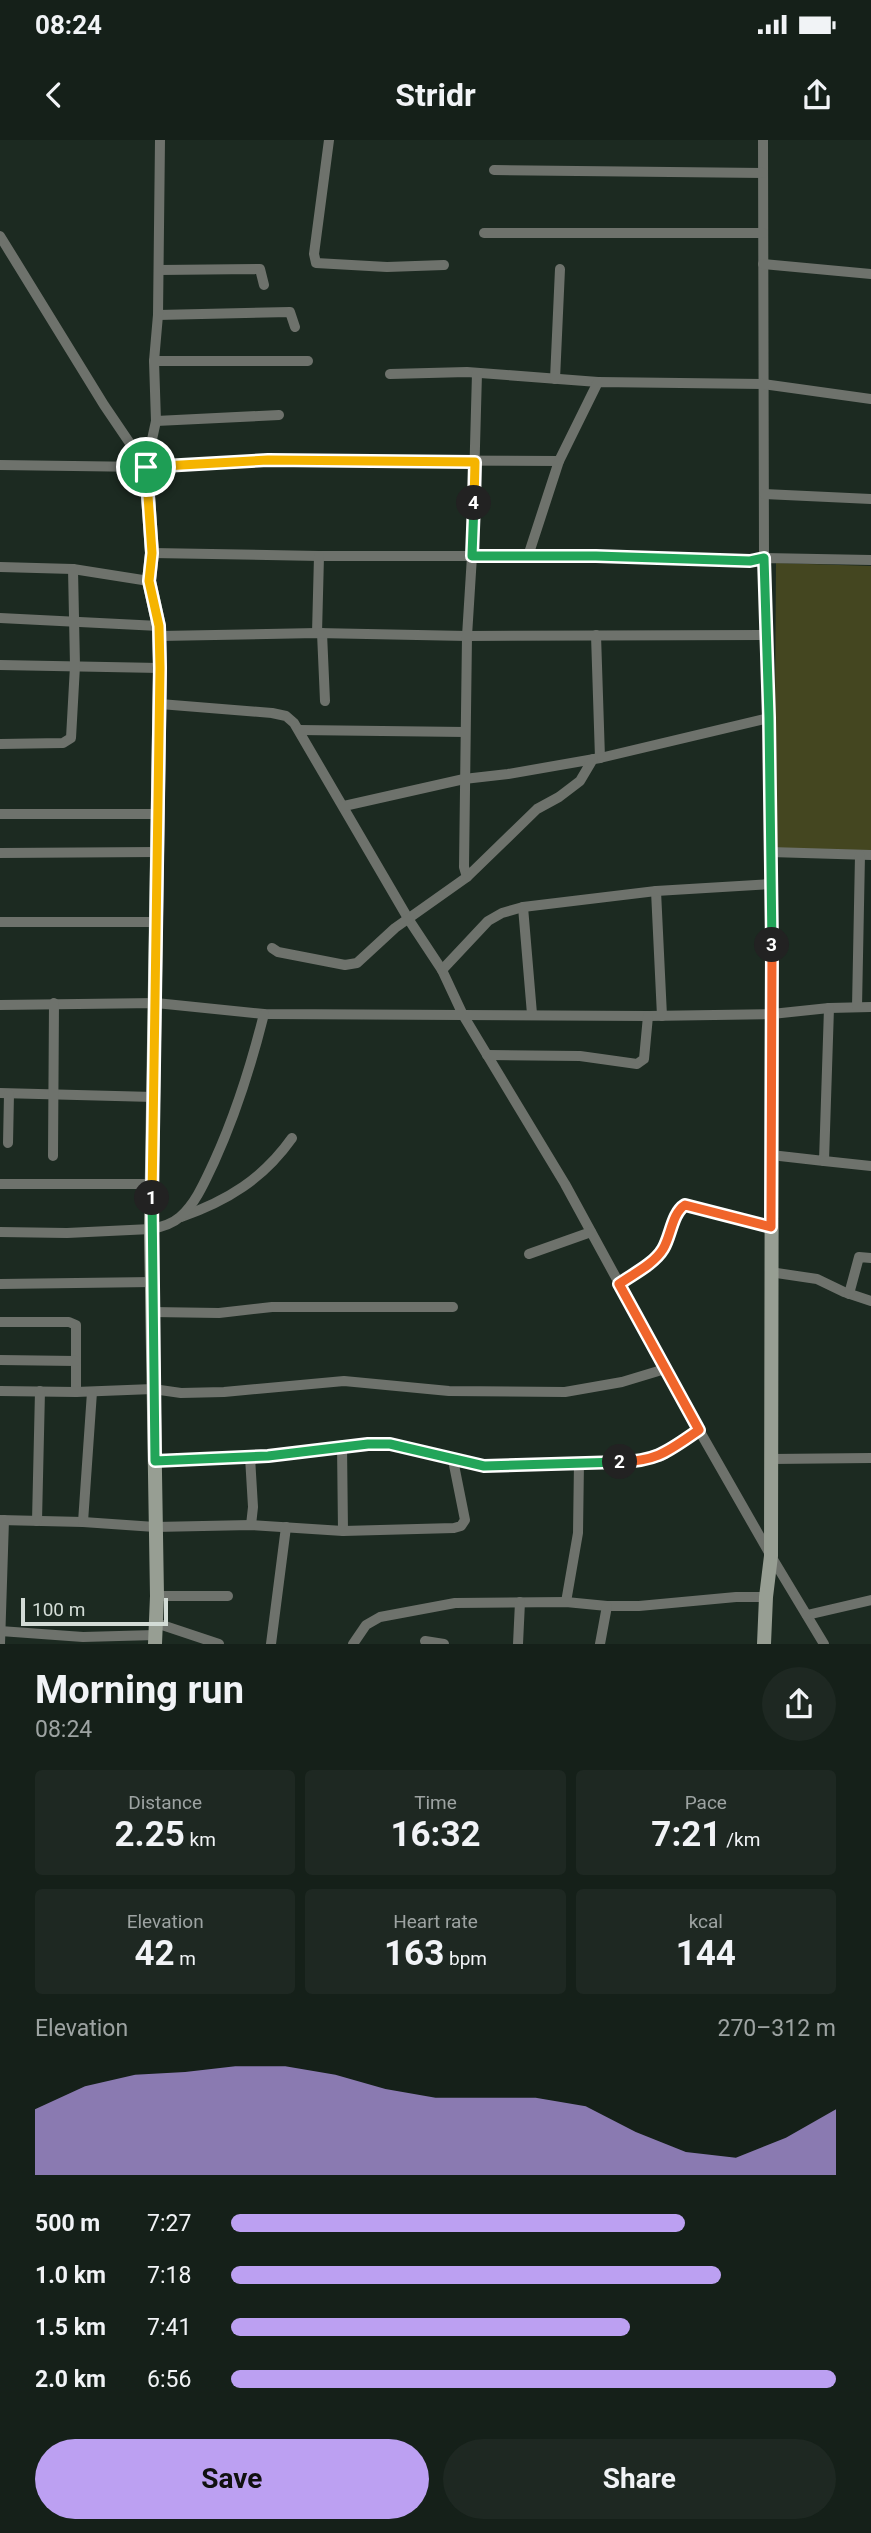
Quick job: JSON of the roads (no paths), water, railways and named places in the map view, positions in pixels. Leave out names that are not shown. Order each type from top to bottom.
[{"type":"street","points":[[155,1634],[157,1596],[151,1229],[160,668],[159,631],[149,581],[152,553],[146,467],[156,421],[160,140]]},
{"type":"street","points":[[329,140],[314,254],[316,263],[387,267],[444,265]]},
{"type":"street","points":[[763,140],[762,384],[772,1014],[771,1556],[764,1644]]},
{"type":"street","points":[[494,170],[763,173]]},
{"type":"street","points":[[484,233],[763,233]]},
{"type":"street","points":[[0,236],[87,378],[146,467]]},
{"type":"street","points":[[0,256],[13,255]]},
{"type":"street","points":[[764,264],[871,274]]},
{"type":"street","points":[[159,270],[260,269],[264,285]]},
{"type":"street","points":[[555,379],[560,269]]},
{"type":"street","points":[[158,315],[290,312],[295,327]]},
{"type":"street","points":[[155,361],[308,361]]},
{"type":"street","points":[[390,374],[477,373],[598,382],[762,384],[871,399]]},
{"type":"street","points":[[467,877],[464,867],[464,779],[477,373]]},
{"type":"street","points":[[528,556],[559,461],[598,382]]},
{"type":"street","points":[[156,421],[279,415]]},
{"type":"street","points":[[0,465],[146,467],[268,460],[559,461]]},
{"type":"street","points":[[764,494],[871,499]]},
{"type":"street","points":[[152,553],[750,561],[764,558],[871,560]]},
{"type":"street","points":[[318,556],[325,701]]},
{"type":"street","points":[[0,567],[73,569],[149,581]]},
{"type":"street","points":[[0,744],[68,742],[71,738],[75,666],[73,569]]},
{"type":"street","points":[[0,618],[75,621],[159,631],[467,636],[767,635]]},
{"type":"street","points":[[272,948],[287,954],[354,965],[395,928],[467,877],[537,809],[580,781],[596,758],[596,635]]},
{"type":"street","points":[[0,665],[160,668]]},
{"type":"street","points":[[160,704],[272,713],[286,716],[299,730],[442,970],[463,1015],[565,1184],[699,1430],[824,1644]]},
{"type":"street","points":[[344,806],[464,779],[596,758],[769,718]]},
{"type":"street","points":[[299,730],[465,732]]},
{"type":"street","points":[[0,814],[157,814]]},
{"type":"street","points":[[0,853],[157,852]]},
{"type":"street","points":[[770,852],[865,855],[857,1007]]},
{"type":"street","points":[[442,970],[488,921],[502,913],[523,907],[656,891],[771,884]]},
{"type":"street","points":[[656,891],[662,1016]]},
{"type":"street","points":[[523,907],[532,1014]]},
{"type":"street","points":[[0,922],[156,922]]},
{"type":"street","points":[[53,1156],[54,1003]]},
{"type":"street","points":[[0,1005],[156,1003],[264,1014],[648,1016],[772,1014],[871,1007]]},
{"type":"street","points":[[824,1161],[829,1008]]},
{"type":"street","points":[[180,1217],[205,1181],[239,1104],[264,1014]]},
{"type":"street","points":[[487,1055],[580,1056],[637,1064],[644,1059],[648,1016]]},
{"type":"street","points":[[8,1143],[5,1093],[154,1097]]},
{"type":"street","points":[[0,1232],[66,1233],[165,1227],[180,1217],[212,1206],[246,1185],[271,1164],[292,1138]]},
{"type":"street","points":[[771,1155],[871,1166]]},
{"type":"street","points":[[0,1184],[152,1184]]},
{"type":"street","points":[[619,1284],[652,1261],[664,1249],[679,1210],[685,1205],[771,1227]]},
{"type":"street","points":[[529,1254],[591,1232]]},
{"type":"street","points":[[849,1294],[859,1257],[871,1258]]},
{"type":"street","points":[[771,1272],[817,1279],[871,1301]]},
{"type":"street","points":[[0,1284],[153,1282]]},
{"type":"street","points":[[152,1312],[219,1313],[272,1307],[453,1307]]},
{"type":"street","points":[[0,1322],[73,1322],[76,1325],[76,1392]]},
{"type":"street","points":[[0,1360],[76,1361]]},
{"type":"street","points":[[0,1391],[92,1392],[153,1389],[181,1393],[224,1392],[344,1381],[449,1391],[565,1392],[622,1382],[665,1369]]},
{"type":"street","points":[[37,1521],[40,1391]]},
{"type":"street","points":[[83,1522],[92,1392]]},
{"type":"street","points":[[155,1461],[250,1457],[342,1445],[390,1444],[484,1466],[610,1462],[662,1456],[699,1430]]},
{"type":"street","points":[[342,1445],[343,1531]]},
{"type":"street","points":[[250,1457],[253,1507],[251,1525]]},
{"type":"street","points":[[771,1459],[871,1458]]},
{"type":"street","points":[[1,1644],[2,1520],[155,1527],[251,1525],[343,1531],[454,1528],[461,1526],[464,1513],[453,1460]]},
{"type":"street","points":[[566,1602],[578,1533],[579,1462]]},
{"type":"street","points":[[271,1644],[286,1527]]},
{"type":"street","points":[[157,1596],[228,1597]]},
{"type":"street","points":[[353,1644],[366,1625],[380,1617],[455,1603],[566,1602],[607,1606],[766,1597]]},
{"type":"street","points":[[807,1615],[871,1601]]},
{"type":"street","points":[[518,1644],[520,1602]]},
{"type":"street","points":[[600,1644],[607,1606]]},
{"type":"street","points":[[1,1631],[83,1637],[155,1634],[219,1644]]},
{"type":"street","points":[[425,1642],[443,1644]]}]
